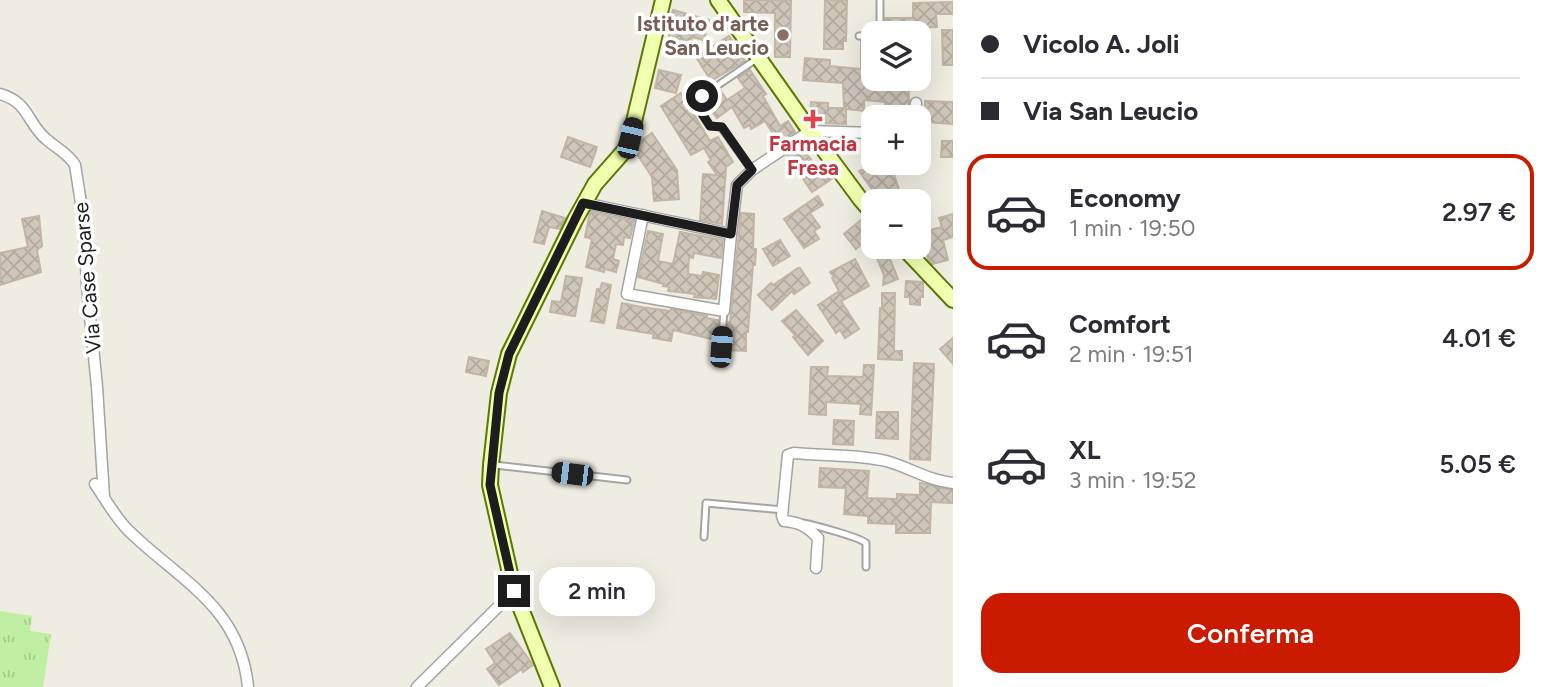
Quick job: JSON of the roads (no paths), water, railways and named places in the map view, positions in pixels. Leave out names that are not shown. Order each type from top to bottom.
[{"type":"street","points":[[552,687],[514,591],[490,485],[499,393],[509,354],[583,203],[595,184],[625,150],[663,0]]},
{"type":"street","points":[[718,0],[861,201]]},
{"type":"street","name":"Via Case Sparse","points":[[0,94],[16,100],[46,140],[71,158],[75,165],[84,222],[104,497]]},
{"type":"street","points":[[643,215],[628,295],[724,312],[737,185],[752,170],[810,131],[861,133]]},
{"type":"street","points":[[583,203],[731,234]]},
{"type":"street","points":[[914,259],[953,300]]},
{"type":"street","points":[[816,568],[818,538],[797,522],[784,521],[782,516],[788,456],[794,453],[883,460],[943,482],[953,483]]},
{"type":"street","points":[[96,484],[128,530],[217,610],[239,646],[248,687]]},
{"type":"street","points":[[417,687],[514,591]]},
{"type":"lane","points":[[880,0],[880,21]]},
{"type":"lane","points":[[752,170],[722,127],[710,126],[697,106],[702,96],[758,58]]},
{"type":"lane","points":[[721,347],[724,312]]},
{"type":"lane","points":[[491,465],[627,481]]},
{"type":"lane","points":[[704,537],[706,503],[783,510]]},
{"type":"lane","points":[[797,522],[862,539],[866,543],[866,567]]},
{"type":"place","name":"Istituto d'arte San Leucio","points":[[783,35]]},
{"type":"place","name":"Farmacia Fresa","points":[[813,119]]}]
